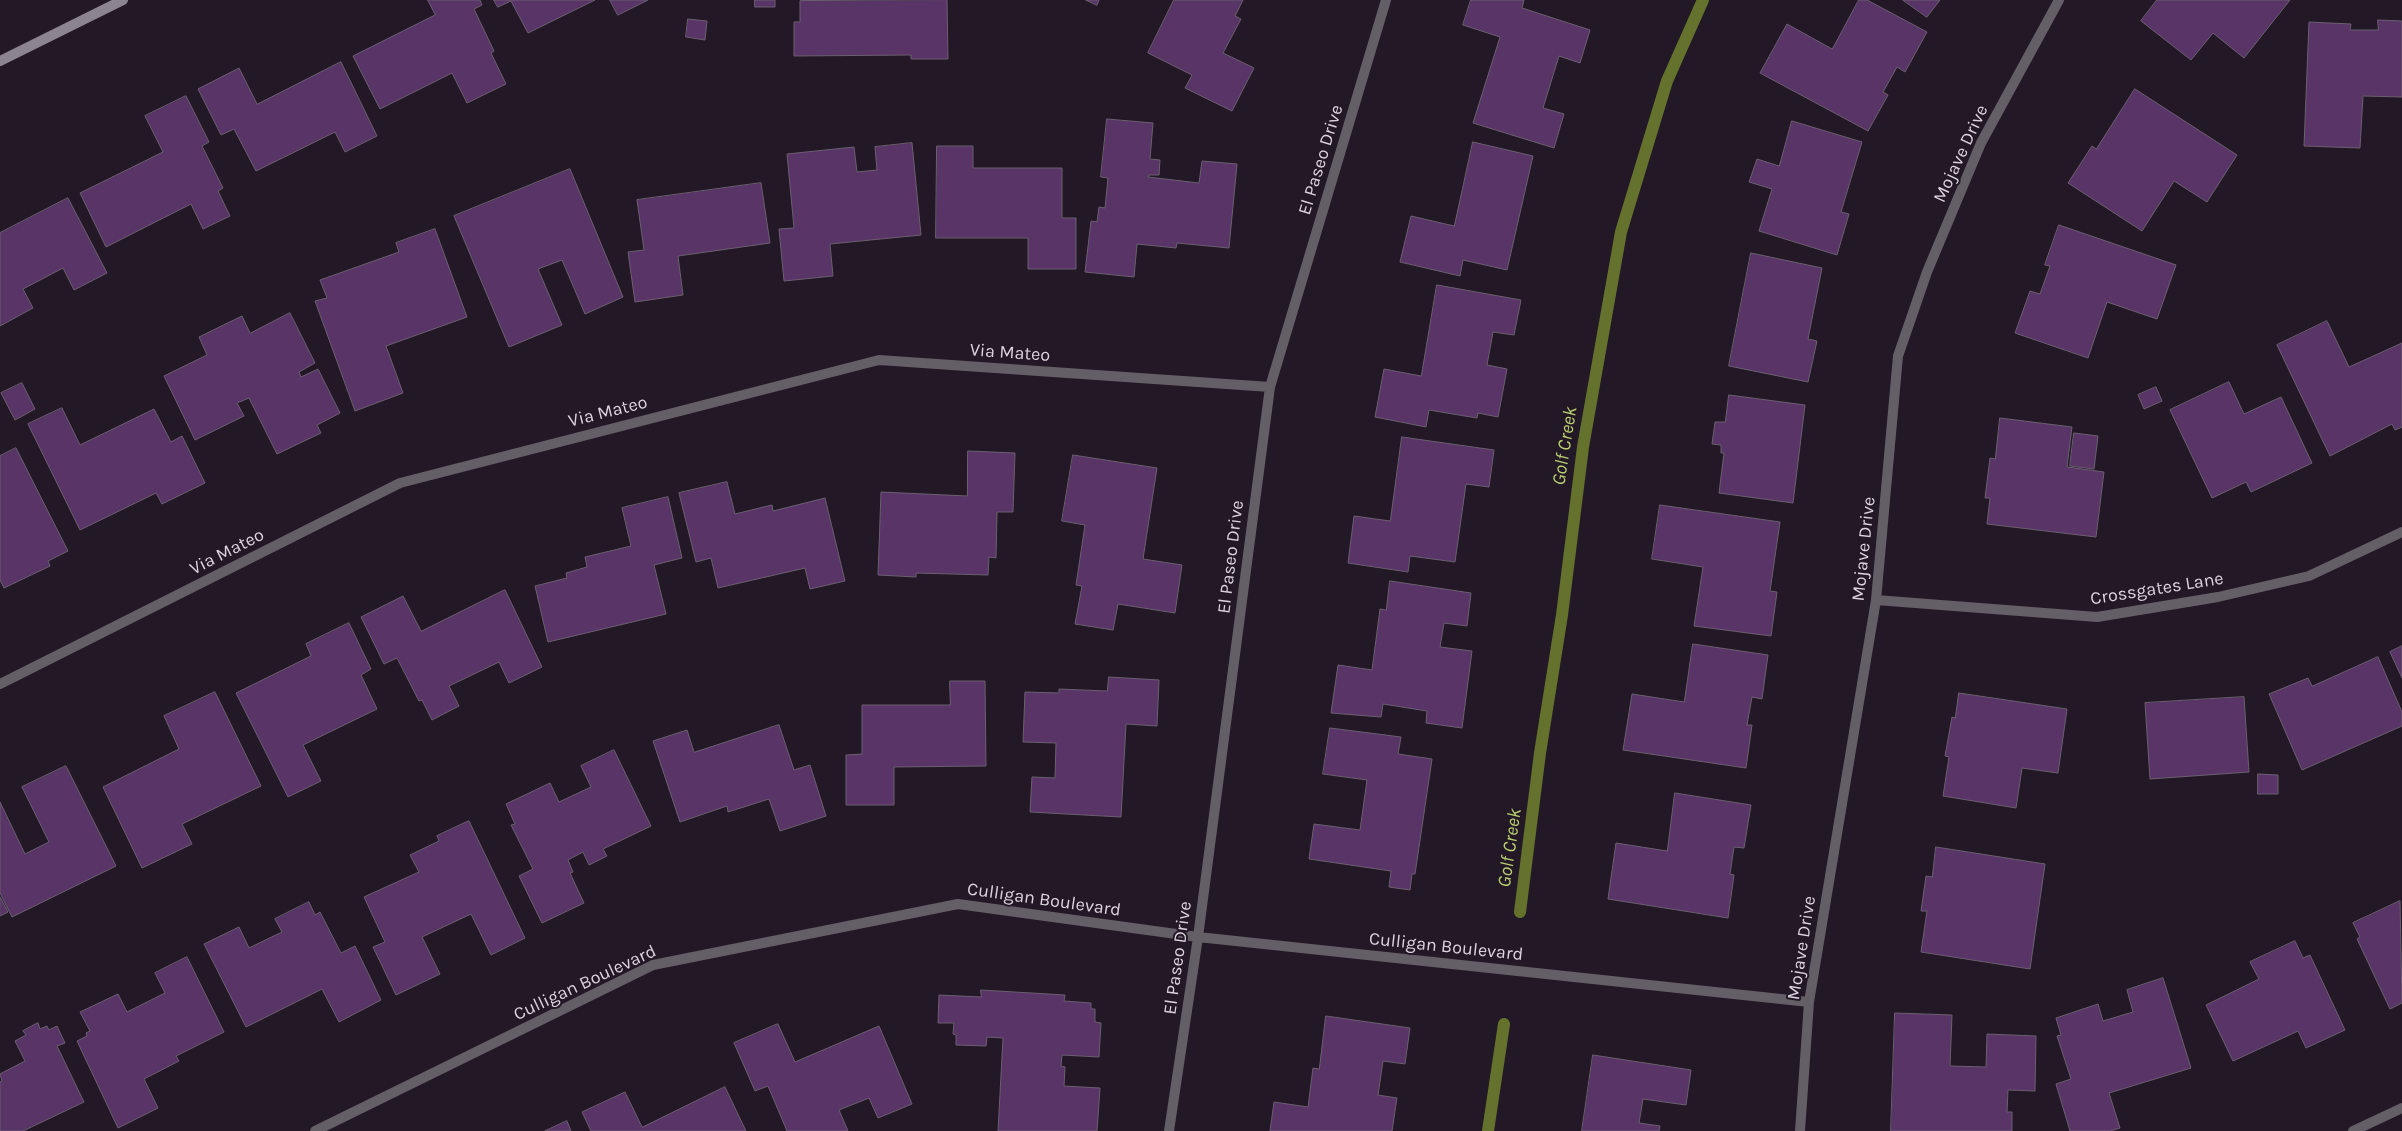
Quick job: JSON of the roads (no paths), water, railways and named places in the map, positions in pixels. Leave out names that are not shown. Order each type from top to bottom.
[{"type":"main road","points":[[0,61],[123,0]]},
{"type":"street","name":"El Paseo Drive","points":[[1169,1131],[1198,937],[1270,387],[1386,0]]},
{"type":"street","name":"Mojave Drive","points":[[1800,1131],[1809,1002],[1876,600],[1898,356],[1927,272],[1980,142],[2059,0]]},
{"type":"street","name":"Via Mateo","points":[[0,684],[400,483],[879,360],[1270,387]]},
{"type":"street","name":"Crossgates Lane","points":[[1876,600],[2097,617],[2218,597],[2309,576],[2402,532]]},
{"type":"street","name":"Culligan Boulevard","points":[[315,1131],[654,965],[958,904],[1198,937],[1809,1002]]},
{"type":"street","points":[[2353,1131],[2402,1108]]},
{"type":"waterway","name":"Golf Creek","points":[[1520,912],[1540,753],[1562,615],[1583,447],[1621,232],[1667,81],[1703,0]]},
{"type":"waterway","name":"Golf Creek","points":[[1488,1131],[1504,1024]]}]
